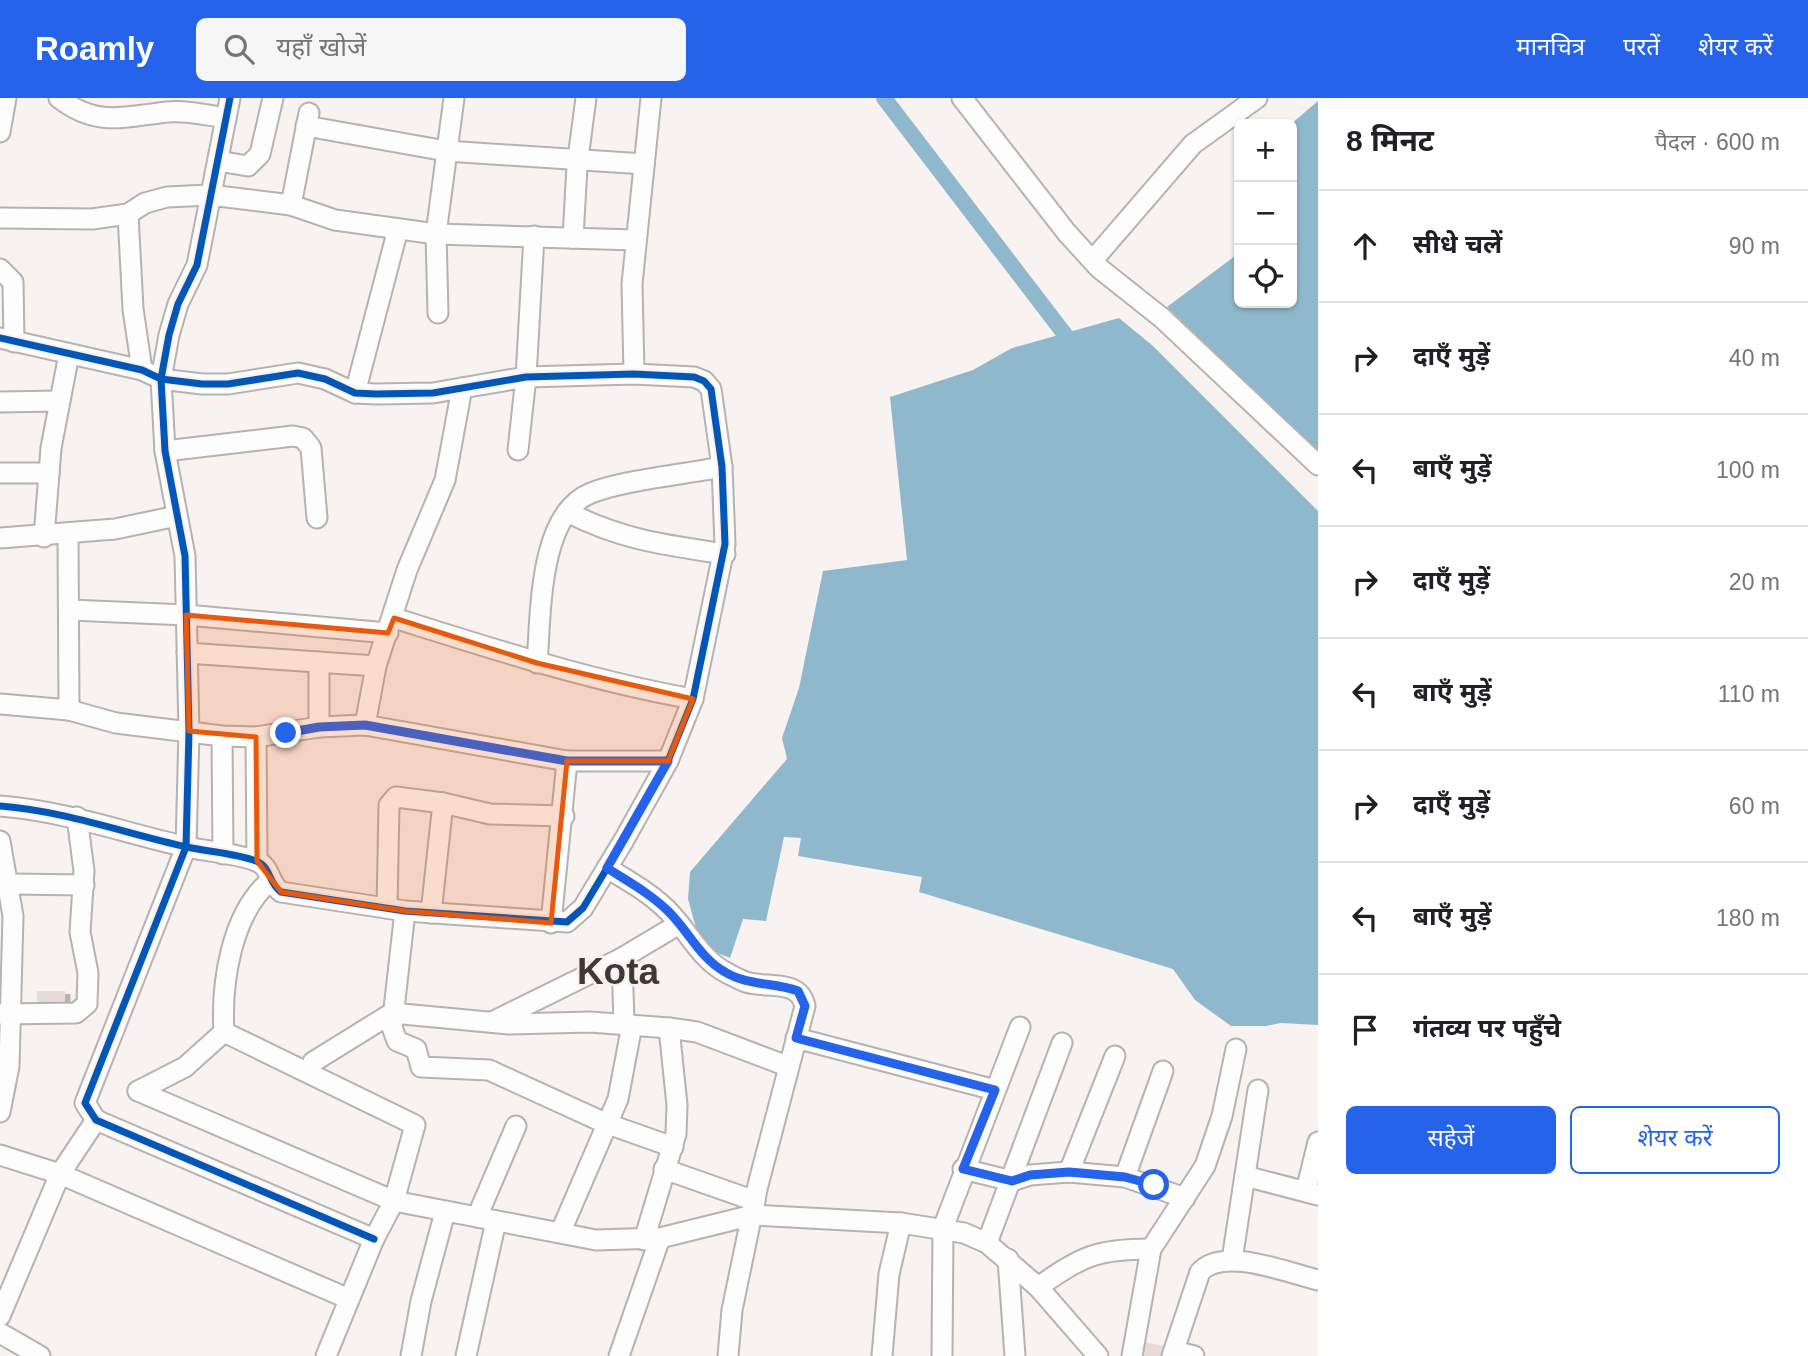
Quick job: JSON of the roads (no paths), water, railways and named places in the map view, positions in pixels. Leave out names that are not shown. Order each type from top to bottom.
[{"type":"street","points":[[0,132],[6,98]]},
{"type":"street","points":[[59,98],[75,111],[92,116],[124,119],[167,112],[226,118]]},
{"type":"street","points":[[230,98],[197,265],[172,324],[161,379],[165,451],[186,555],[186,847],[86,1094],[85,1103],[96,1120],[374,1239]]},
{"type":"street","points":[[218,162],[248,166],[255,161],[260,154],[273,98]]},
{"type":"street","points":[[438,313],[436,234],[454,98]]},
{"type":"street","points":[[573,238],[578,161],[586,98]]},
{"type":"street","points":[[634,374],[632,284],[651,98]]},
{"type":"street","points":[[962,98],[1067,233],[1093,260],[1162,317],[1318,465]]},
{"type":"street","points":[[1093,260],[1193,144],[1256,98]]},
{"type":"street","points":[[291,205],[308,120],[446,151],[644,164]]},
{"type":"street","points":[[0,218],[92,219],[128,214],[145,203],[167,197],[211,195],[291,205],[335,220],[436,234],[636,240]]},
{"type":"street","points":[[128,214],[133,309],[142,370]]},
{"type":"street","points":[[355,393],[398,229]]},
{"type":"street","points":[[518,450],[526,377],[534,236]]},
{"type":"street","points":[[0,270],[13,282],[7,340],[142,370],[161,379],[228,384],[298,373],[325,379],[355,393],[433,393],[526,377],[674,374],[704,381],[711,389],[722,467],[725,554],[693,699],[668,761],[607,868],[576,917],[567,922],[551,923],[396,910],[281,892],[270,881],[267,870],[257,861],[186,847],[77,817],[0,806]]},
{"type":"street","points":[[44,537],[49,473],[69,354]]},
{"type":"street","points":[[365,725],[376,666],[407,570],[445,480],[462,388]]},
{"type":"street","points":[[0,402],[59,401]]},
{"type":"street","points":[[165,451],[293,436],[303,438],[311,448],[317,518]]},
{"type":"street","points":[[537,663],[543,583],[555,532],[567,512],[591,493],[722,467]]},
{"type":"street","points":[[0,474],[49,473]]},
{"type":"street","points":[[567,512],[604,530],[632,539],[725,554]]},
{"type":"street","points":[[0,538],[44,537],[115,528],[177,516]]},
{"type":"street","points":[[68,533],[69,710]]},
{"type":"street","points":[[70,610],[391,626],[637,689],[693,699]]},
{"type":"street","points":[[187,653],[376,666]]},
{"type":"street","points":[[319,662],[319,727]]},
{"type":"street","points":[[0,704],[69,710],[116,723],[222,736],[256,737],[319,727],[365,725],[567,761],[668,761]]},
{"type":"street","points":[[222,736],[223,854]]},
{"type":"street","points":[[256,737],[257,861]]},
{"type":"street","points":[[551,923],[564,816],[567,761]]},
{"type":"street","points":[[564,816],[490,814],[443,803],[396,797],[391,800],[396,910],[392,1013],[394,1037],[397,1041],[413,1046],[421,1067],[489,1070],[605,1123],[673,1147]]},
{"type":"street","points":[[431,913],[443,803]]},
{"type":"street","points":[[4,1014],[76,1013],[87,1004],[88,973],[80,932],[84,885],[77,817]]},
{"type":"street","points":[[0,841],[10,884],[13,916],[4,1014],[9,1066],[0,1112]]},
{"type":"street","points":[[607,868],[652,896],[708,960],[725,972],[748,983],[785,986],[798,991],[805,1006],[787,1066],[754,1208],[732,1310],[728,1356]]},
{"type":"street","points":[[224,1032],[222,1002],[225,973],[253,899],[270,881]]},
{"type":"street","points":[[10,884],[84,885]]},
{"type":"street","points":[[492,1022],[622,958],[679,924]]},
{"type":"street","points":[[561,1231],[605,1123],[618,1098],[628,1024],[622,958]]},
{"type":"street","points":[[313,1062],[392,1013],[492,1022],[628,1024],[669,1028],[697,1032],[787,1066]]},
{"type":"street","points":[[942,1356],[943,1228],[963,1169],[1020,1027]]},
{"type":"street","points":[[619,1356],[652,1239],[664,1169],[673,1147],[677,1105],[669,1028]]},
{"type":"street","points":[[224,1032],[415,1125],[394,1200],[374,1239],[326,1356]]},
{"type":"street","points":[[224,1032],[185,1067],[138,1091],[394,1200],[596,1240],[652,1239],[754,1208]]},
{"type":"street","points":[[796,1038],[995,1090]]},
{"type":"street","points":[[986,1243],[1012,1181],[1062,1043]]},
{"type":"street","points":[[1132,1356],[1150,1249],[1205,1166],[1218,1129],[1236,1049]]},
{"type":"street","points":[[1069,1172],[1115,1056]]},
{"type":"street","points":[[1125,1177],[1163,1071]]},
{"type":"street","points":[[1232,1259],[1258,1090]]},
{"type":"street","points":[[0,1316],[60,1174],[96,1120]]},
{"type":"street","points":[[467,1356],[486,1219],[516,1126]]},
{"type":"street","points":[[1245,1176],[1312,1193],[1318,1142]]},
{"type":"street","points":[[0,1155],[60,1174],[349,1299]]},
{"type":"street","points":[[664,1169],[754,1208],[901,1223],[964,1233],[986,1243],[1008,1259],[1038,1287],[1098,1356]]},
{"type":"street","points":[[963,1169],[1012,1181],[1030,1175],[1069,1172],[1125,1177],[1185,1198]]},
{"type":"street","points":[[411,1356],[424,1287],[445,1212]]},
{"type":"street","points":[[881,1356],[889,1274],[901,1223]]},
{"type":"street","points":[[1038,1287],[1092,1253],[1111,1249],[1150,1249]]},
{"type":"street","points":[[1008,1259],[1015,1356]]},
{"type":"street","points":[[1194,1356],[1173,1354],[1200,1272],[1216,1260],[1232,1259],[1318,1280]]},
{"type":"street","points":[[0,1333],[40,1356]]},
{"type":"water","points":[[1318,101],[1318,452],[1167,307],[1234,257],[1234,308],[1297,308],[1297,119]]},
{"type":"water","points":[[1119,318],[1153,346],[1318,511],[1318,1025],[1281,1023],[1231,1026],[1195,1000],[1173,969],[919,892],[922,877],[798,856],[801,838],[784,837],[766,921],[743,919],[730,958],[701,946],[688,899],[690,872],[787,759],[782,738],[799,688],[823,571],[907,560],[890,397],[973,370],[1012,348]]},
{"type":"waterway","points":[[884,98],[1076,349]]},
{"type":"district","name":"Kota","points":[[618,971]]}]
